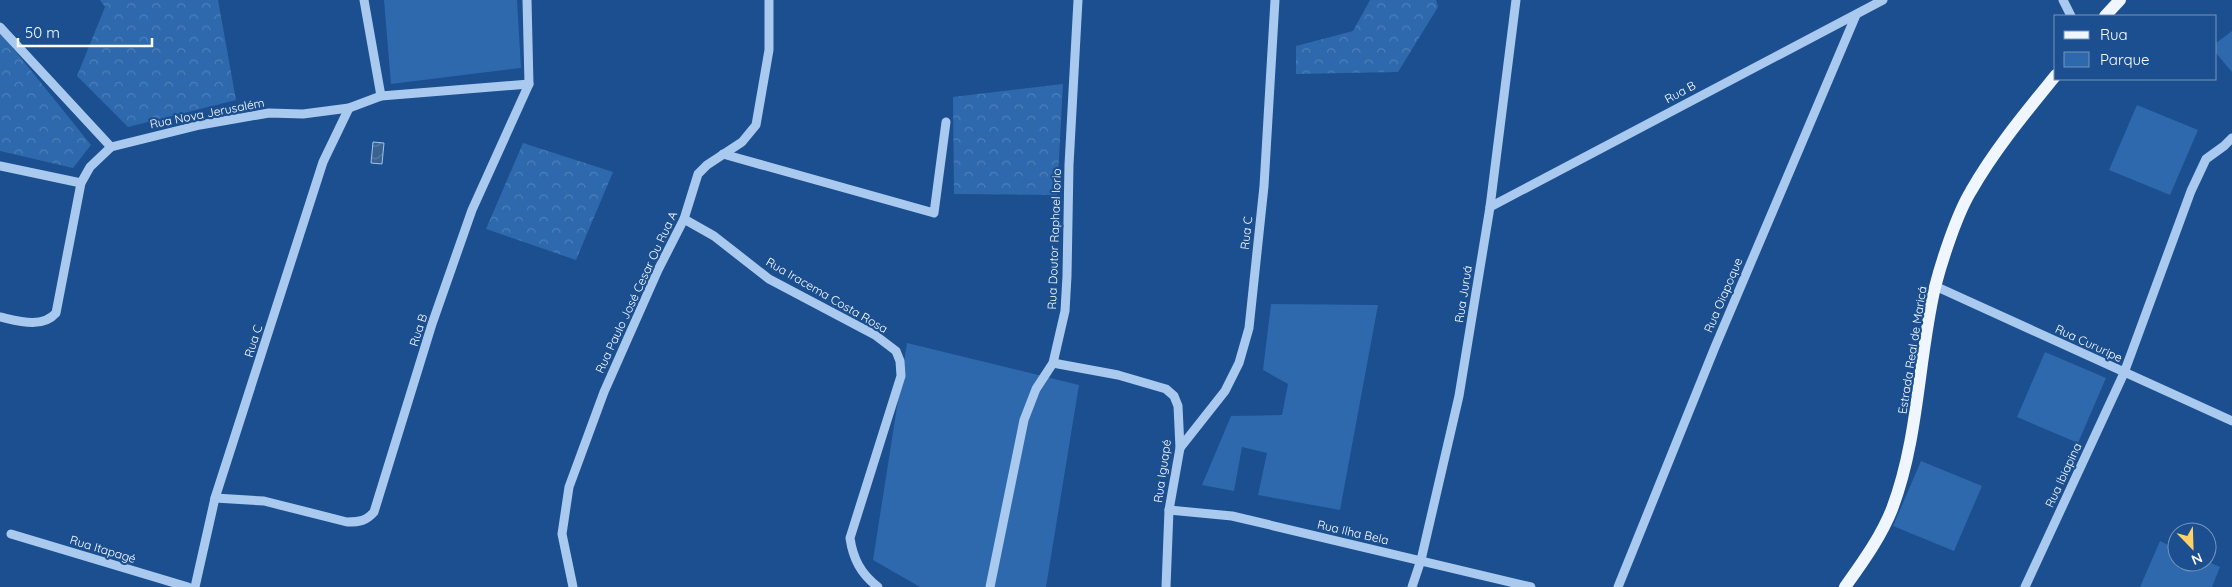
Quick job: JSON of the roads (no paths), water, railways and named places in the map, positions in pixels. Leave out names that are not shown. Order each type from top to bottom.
[{"type":"main road","points":[[2106,15],[2120,0]]},
{"type":"main road","name":"Estrada Real de Maricá","points":[[1845,587],[1882,530],[1897,491],[1914,425],[1922,354],[1935,286],[1948,246],[1970,192],[2003,142],[2054,78]]},
{"type":"street","points":[[364,0],[381,96]]},
{"type":"street","name":"Rua B","points":[[215,498],[264,501],[348,522],[360,522],[369,518],[374,512],[432,324],[472,210],[530,84],[527,0]]},
{"type":"street","name":"Rua Paulo José Cesar Ou Rua A","points":[[573,587],[562,534],[569,488],[604,392],[658,270],[684,219],[698,174],[707,165],[742,142],[756,126],[769,50],[768,0]]},
{"type":"street","name":"Rua Doutor Raphael Iorio","points":[[990,587],[1024,420],[1036,389],[1053,363],[1064,311],[1067,276],[1069,166],[1078,0]]},
{"type":"street","name":"Rua C","points":[[1180,448],[1225,391],[1239,363],[1249,328],[1264,186],[1275,0]]},
{"type":"street","name":"Rua Juruá","points":[[1412,587],[1421,560],[1459,396],[1490,207],[1516,0]]},
{"type":"street","name":"Rua B","points":[[1490,207],[1883,0]]},
{"type":"street","points":[[2063,0],[2070,15]]},
{"type":"street","name":"Rua Oiapoque","points":[[1618,587],[1714,347],[1856,15]]},
{"type":"street","points":[[0,27],[111,147],[90,167],[82,183],[56,312],[52,318],[36,323],[0,317]]},
{"type":"street","name":"Rua Nova Jerusalém","points":[[111,147],[200,125],[269,112],[303,114],[349,108],[381,96],[530,84]]},
{"type":"street","name":"Rua C","points":[[196,587],[215,498],[323,162],[349,108]]},
{"type":"street","points":[[723,154],[934,213],[946,122]]},
{"type":"street","name":"Rua Ibiapina","points":[[2025,587],[2124,373],[2191,191],[2206,159],[2232,138]]},
{"type":"street","points":[[0,166],[82,183]]},
{"type":"street","name":"Rua Iracema Costa Rosa","points":[[684,219],[714,236],[769,279],[875,335],[896,351],[900,361],[901,376],[850,538],[853,556],[867,579],[878,587]]},
{"type":"street","name":"Rua Cururipe","points":[[1935,286],[2232,421]]},
{"type":"street","name":"Rua Iguapé","points":[[1053,363],[1118,375],[1166,389],[1174,396],[1178,406],[1180,448],[1169,510],[1166,587]]},
{"type":"street","name":"Rua Ilha Bela","points":[[1169,510],[1232,516],[1530,587]]},
{"type":"street","name":"Rua Itapagé","points":[[11,534],[188,587]]},
{"type":"water","points":[[373,142],[384,143],[382,164],[371,163]]}]
